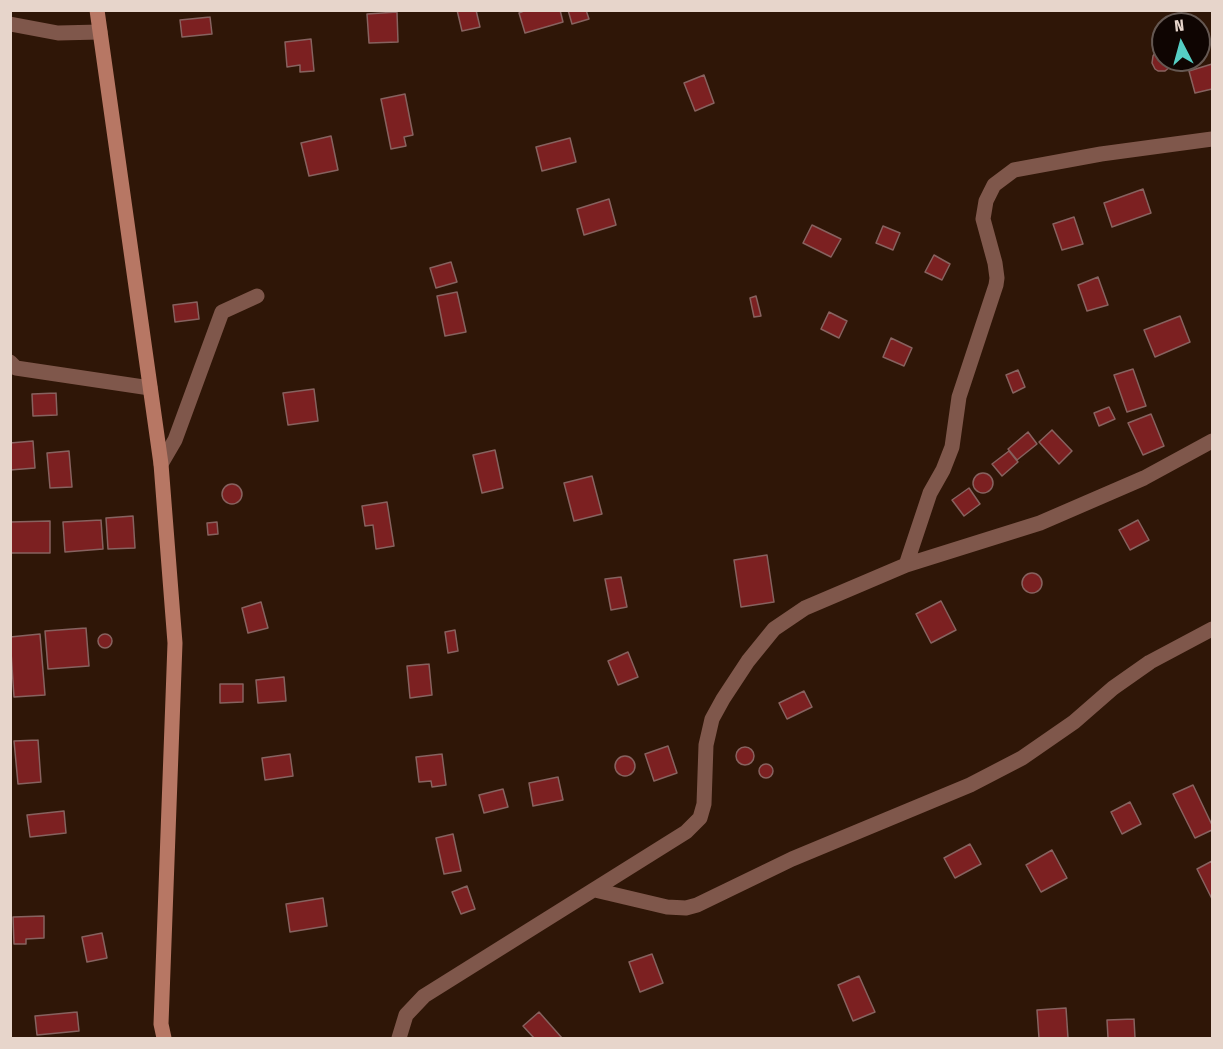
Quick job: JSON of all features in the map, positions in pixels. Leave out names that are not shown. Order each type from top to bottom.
[{"type":"main road","points":[[97,10],[161,464],[175,643],[161,1024],[164,1038]]},
{"type":"street","points":[[10,24],[58,33],[100,32]]},
{"type":"street","points":[[906,565],[930,493],[943,470],[952,447],[959,397],[996,285],[995,263],[983,219],[986,201],[994,185],[1014,170],[1101,154],[1212,139]]},
{"type":"street","points":[[161,464],[175,440],[222,312],[257,296]]},
{"type":"street","points":[[10,362],[16,368],[150,388]]},
{"type":"street","points":[[399,1038],[406,1015],[424,996],[686,832],[700,818],[704,804],[706,745],[712,719],[748,661],[774,629],[805,608],[906,565],[1040,523],[1144,478],[1212,441]]},
{"type":"street","points":[[595,890],[668,907],[686,908],[697,905],[792,859],[970,785],[1022,758],[1074,722],[1113,688],[1150,662],[1212,629]]},
{"type":"building","points":[[457,10],[476,10],[480,27],[462,31]]},
{"type":"building","points":[[526,10],[560,10],[563,22],[525,33],[519,13]]},
{"type":"building","points":[[568,10],[586,10],[589,19],[572,24]]},
{"type":"building","points":[[397,12],[398,42],[369,43],[367,14]]},
{"type":"building","points":[[210,17],[212,34],[182,37],[180,20]]},
{"type":"building","points":[[311,39],[314,71],[300,72],[300,65],[287,67],[285,42]]},
{"type":"building","points":[[1211,64],[1212,89],[1195,93],[1189,72],[1211,72]]},
{"type":"building","points":[[704,75],[714,103],[695,111],[684,83]]},
{"type":"building","points":[[405,94],[413,135],[404,137],[406,146],[391,149],[381,99]]},
{"type":"building","points":[[331,136],[338,170],[309,176],[301,143]]},
{"type":"building","points":[[570,138],[576,162],[542,171],[536,147]]},
{"type":"building","points":[[1143,189],[1151,213],[1112,227],[1104,203]]},
{"type":"building","points":[[609,199],[616,225],[584,235],[577,209]]},
{"type":"building","points":[[1074,217],[1083,244],[1062,250],[1053,224]]},
{"type":"building","points":[[812,225],[841,239],[831,257],[803,243]]},
{"type":"building","points":[[883,226],[900,233],[893,250],[876,243]]},
{"type":"building","points":[[934,255],[950,264],[942,280],[925,272]]},
{"type":"building","points":[[451,262],[457,282],[436,288],[430,268]]},
{"type":"building","points":[[1098,277],[1108,305],[1087,311],[1078,285]]},
{"type":"building","points":[[457,292],[466,332],[445,336],[437,296]]},
{"type":"building","points":[[756,296],[761,316],[754,317],[750,298]]},
{"type":"building","points":[[197,302],[199,319],[175,322],[173,305]]},
{"type":"building","points":[[829,312],[847,321],[839,338],[821,329]]},
{"type":"building","points":[[1180,316],[1190,342],[1155,357],[1144,330]]},
{"type":"building","points":[[891,338],[912,348],[904,366],[883,357]]},
{"type":"building","points":[[1133,369],[1146,406],[1127,412],[1114,375]]},
{"type":"building","points":[[1018,370],[1025,387],[1013,393],[1006,375]]},
{"type":"building","points":[[314,389],[318,421],[288,425],[283,393]]},
{"type":"building","points":[[56,393],[57,415],[33,416],[32,394]]},
{"type":"building","points":[[1109,407],[1115,419],[1099,426],[1094,413]]},
{"type":"building","points":[[1151,414],[1164,446],[1143,455],[1128,423]]},
{"type":"building","points":[[1052,430],[1072,451],[1059,464],[1039,442]]},
{"type":"building","points":[[1028,432],[1037,444],[1017,460],[1008,449]]},
{"type":"building","points":[[33,441],[35,468],[10,470],[10,443]]},
{"type":"building","points":[[495,450],[503,488],[482,493],[473,455]]},
{"type":"building","points":[[69,451],[72,487],[50,488],[47,453]]},
{"type":"building","points":[[1009,451],[1018,462],[1002,476],[992,464]]},
{"type":"building","points":[[983,473],[990,476],[993,483],[990,490],[983,493],[976,490],[973,483],[976,476]]},
{"type":"building","points":[[592,476],[602,514],[574,521],[564,483]]},
{"type":"building","points":[[232,484],[239,487],[242,494],[239,501],[232,504],[225,501],[222,494],[225,487]]},
{"type":"building","points":[[969,488],[980,504],[964,516],[952,500]]},
{"type":"building","points":[[387,502],[394,546],[376,549],[373,525],[365,526],[362,506]]},
{"type":"building","points":[[133,516],[135,548],[108,549],[106,518]]},
{"type":"building","points":[[101,520],[103,549],[65,552],[63,522]]},
{"type":"building","points":[[1138,520],[1149,540],[1130,550],[1119,530]]},
{"type":"building","points":[[50,521],[50,553],[10,553],[10,522]]},
{"type":"building","points":[[217,522],[218,534],[208,535],[207,523]]},
{"type":"building","points":[[767,555],[774,602],[741,607],[734,560]]},
{"type":"building","points":[[1032,573],[1039,576],[1042,583],[1039,590],[1032,593],[1025,590],[1022,583],[1025,576]]},
{"type":"building","points":[[621,577],[627,607],[611,610],[605,579]]},
{"type":"building","points":[[941,601],[956,630],[931,643],[916,614]]},
{"type":"building","points":[[261,602],[268,628],[248,633],[242,608]]},
{"type":"building","points":[[86,628],[89,666],[48,669],[45,631]]},
{"type":"building","points":[[455,630],[458,651],[448,653],[445,632]]},
{"type":"building","points":[[40,634],[45,695],[14,697],[10,637]]},
{"type":"building","points":[[102,634],[108,634],[112,641],[108,648],[102,648],[98,644],[98,638]]},
{"type":"building","points":[[628,652],[638,677],[618,685],[608,661]]},
{"type":"building","points":[[429,664],[432,695],[410,698],[407,666]]},
{"type":"building","points":[[284,677],[286,701],[258,703],[256,680]]},
{"type":"building","points":[[220,684],[243,684],[243,702],[220,703]]},
{"type":"building","points":[[804,691],[812,707],[787,719],[779,703]]},
{"type":"building","points":[[38,740],[41,782],[18,784],[14,741]]},
{"type":"building","points":[[668,746],[677,773],[654,781],[645,754]]},
{"type":"building","points":[[741,747],[749,747],[754,752],[752,763],[741,765],[736,760],[736,752]]},
{"type":"building","points":[[290,754],[293,776],[265,780],[262,758]]},
{"type":"building","points":[[442,754],[446,785],[432,787],[431,781],[419,782],[416,757]]},
{"type":"building","points":[[621,756],[629,756],[635,762],[635,770],[629,776],[621,776],[615,770],[615,762]]},
{"type":"building","points":[[766,764],[771,766],[773,771],[771,776],[766,778],[761,776],[759,771],[761,766]]},
{"type":"building","points":[[558,777],[563,800],[533,806],[529,783]]},
{"type":"building","points":[[1193,785],[1212,825],[1212,830],[1195,838],[1173,794]]},
{"type":"building","points":[[503,789],[508,807],[484,813],[479,795]]},
{"type":"building","points":[[1130,802],[1141,824],[1122,834],[1111,812]]},
{"type":"building","points":[[64,811],[66,833],[30,837],[27,815]]},
{"type":"building","points":[[453,834],[461,871],[444,874],[436,838]]},
{"type":"building","points":[[970,844],[981,864],[955,878],[944,858]]},
{"type":"building","points":[[1052,850],[1067,878],[1041,892],[1026,865]]},
{"type":"building","points":[[1212,861],[1212,899],[1197,869]]},
{"type":"building","points":[[467,886],[475,909],[461,914],[452,892]]},
{"type":"building","points":[[323,898],[327,926],[290,932],[286,904]]},
{"type":"building","points":[[44,916],[44,938],[26,939],[26,944],[14,944],[13,917]]},
{"type":"building","points":[[102,933],[107,958],[87,962],[82,937]]},
{"type":"building","points":[[652,954],[663,983],[640,992],[629,962]]},
{"type":"building","points":[[859,976],[875,1012],[853,1021],[838,985]]},
{"type":"building","points":[[1066,1008],[1068,1038],[1039,1038],[1037,1010]]},
{"type":"building","points":[[77,1012],[79,1031],[37,1035],[35,1016]]},
{"type":"building","points":[[539,1012],[562,1038],[534,1038],[523,1026]]},
{"type":"building","points":[[1134,1019],[1135,1038],[1108,1038],[1107,1020]]}]
